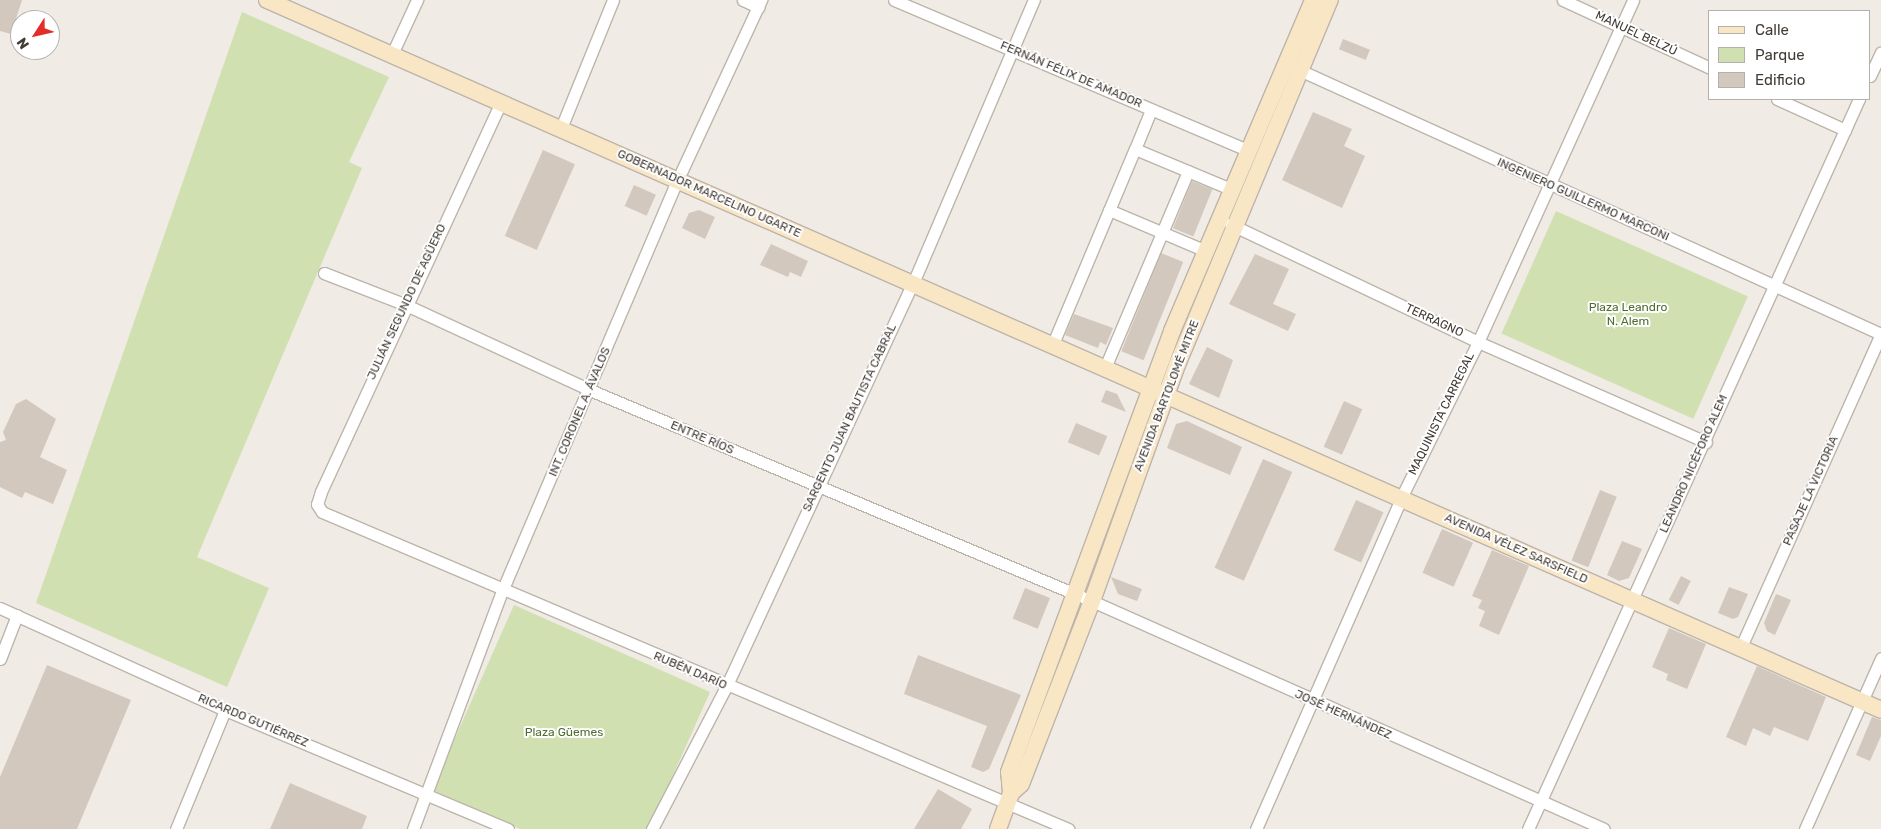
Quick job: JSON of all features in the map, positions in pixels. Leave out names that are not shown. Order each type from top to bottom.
[{"type":"main road","name":"GOBERNADOR MARCELINO UGARTE","points":[[267,0],[913,283],[1158,393]]},
{"type":"main road","name":"AVENIDA BARTOLOMÉ MITRE","points":[[1158,393],[1227,223],[1294,67],[1313,0]]},
{"type":"main road","name":"AVENIDA BARTOLOMÉ MITRE","points":[[998,829],[1009,797],[1009,772],[1084,598],[1158,393],[1206,251],[1227,223],[1233,190],[1249,151],[1330,0]]},
{"type":"main road","name":"AVENIDA VÉLEZ SARSFIELD","points":[[1158,393],[1881,710]]},
{"type":"street","points":[[392,54],[417,0]]},
{"type":"street","points":[[561,128],[613,0]]},
{"type":"street","points":[[743,0],[759,3]]},
{"type":"street","name":"FERNÁN FÉLIX DE AMADOR","points":[[894,0],[1249,151]]},
{"type":"street","name":"SARGENTO JUAN BAUTISTA CABRAL","points":[[652,829],[726,687],[913,283],[1034,0]]},
{"type":"street","name":"MANUEL BELZÚ","points":[[1563,0],[1708,67]]},
{"type":"street","name":"MAQUINISTA CARREGAL","points":[[1256,829],[1314,703],[1401,498],[1478,342],[1547,186],[1633,0]]},
{"type":"street","name":"INT. CORONEL A. ÁVALOS","points":[[413,829],[428,794],[502,591],[590,390],[677,181],[759,3]]},
{"type":"street","points":[[1871,74],[1881,52]]},
{"type":"street","name":"INGENIERO GUILLERMO MARCONI","points":[[1294,67],[1547,186],[1773,284],[1881,334]]},
{"type":"street","points":[[1779,100],[1844,130]]},
{"type":"street","name":"LEANDRO NICÉFORO ALEM","points":[[1528,829],[1706,442],[1773,284],[1859,100]]},
{"type":"street","name":"JULIÁN SEGUNDO DE AGÜERO","points":[[317,504],[404,304],[502,102]]},
{"type":"street","points":[[1052,346],[1152,110]]},
{"type":"street","points":[[1135,148],[1233,190]]},
{"type":"street","points":[[1104,370],[1188,171]]},
{"type":"street","points":[[1109,210],[1206,251]]},
{"type":"street","name":"TERRAGNO","points":[[1227,223],[1478,342],[1706,442]]},
{"type":"street","name":"ENTRE RÍOS","points":[[324,273],[404,304],[590,390],[1084,598]]},
{"type":"street","name":"PASAJE LA VICTORIA","points":[[1740,648],[1881,334]]},
{"type":"street","name":"RUBÉN DARÍO","points":[[317,504],[322,512],[502,591],[726,687],[1009,797],[1068,829]]},
{"type":"street","name":"JOSÉ HERNÁNDEZ","points":[[1084,598],[1314,703],[1604,829]]},
{"type":"street","name":"RICARDO GUTIÉRREZ","points":[[0,608],[226,710],[508,829]]},
{"type":"street","points":[[0,659],[17,615]]},
{"type":"street","points":[[1805,829],[1881,658]]},
{"type":"street","points":[[176,829],[226,710]]},
{"type":"green space","points":[[242,12],[389,77],[349,162],[362,168],[197,557],[269,588],[227,687],[36,603]]},
{"type":"green space","name":"Plaza Leandro N. Alem","points":[[1556,211],[1748,296],[1693,419],[1501,333]]},
{"type":"green space","name":"Plaza Güemes","points":[[514,605],[710,692],[649,829],[520,829],[432,790]]},
{"type":"building","points":[[0,0],[22,0],[19,10],[10,10],[10,34],[0,31]]},
{"type":"building","points":[[1343,39],[1370,50],[1366,60],[1339,49]]},
{"type":"building","points":[[1313,112],[1352,129],[1344,146],[1365,156],[1342,208],[1282,180]]},
{"type":"building","points":[[543,150],[575,164],[537,250],[505,236]]},
{"type":"building","points":[[1192,181],[1212,189],[1193,237],[1173,228]]},
{"type":"building","points":[[634,185],[656,195],[647,216],[625,206]]},
{"type":"building","points":[[699,210],[715,217],[705,239],[682,228],[689,213]]},
{"type":"building","points":[[771,244],[808,261],[801,277],[790,272],[788,277],[760,265]]},
{"type":"building","points":[[1161,253],[1183,262],[1144,360],[1121,351]]},
{"type":"building","points":[[1255,254],[1289,269],[1273,304],[1296,314],[1288,331],[1229,304]]},
{"type":"building","points":[[1074,314],[1113,328],[1106,345],[1100,342],[1098,348],[1065,335]]},
{"type":"building","points":[[1207,347],[1233,360],[1219,398],[1189,384]]},
{"type":"building","points":[[1106,390],[1117,394],[1126,412],[1101,402]]},
{"type":"building","points":[[26,399],[56,419],[40,457],[67,470],[53,504],[25,492],[22,498],[0,487],[0,442],[6,440],[3,432],[16,404]]},
{"type":"building","points":[[1344,401],[1362,409],[1342,455],[1324,447]]},
{"type":"building","points":[[1187,421],[1242,447],[1230,475],[1167,448],[1176,424]]},
{"type":"building","points":[[1076,423],[1107,436],[1099,456],[1068,442]]},
{"type":"building","points":[[1263,459],[1292,472],[1244,581],[1215,568]]},
{"type":"building","points":[[1600,490],[1617,497],[1588,567],[1572,560]]},
{"type":"building","points":[[1356,500],[1383,512],[1361,562],[1334,550]]},
{"type":"building","points":[[1442,529],[1473,543],[1454,587],[1422,573]]},
{"type":"building","points":[[1622,541],[1642,549],[1629,578],[1619,581],[1607,575]]},
{"type":"building","points":[[1492,550],[1529,566],[1499,635],[1479,626],[1485,611],[1478,608],[1482,600],[1472,596]]},
{"type":"building","points":[[1681,576],[1691,581],[1679,605],[1669,600]]},
{"type":"building","points":[[1111,577],[1142,589],[1137,601],[1118,594]]},
{"type":"building","points":[[1729,587],[1748,594],[1738,617],[1733,619],[1718,613]]},
{"type":"building","points":[[1025,588],[1050,598],[1038,629],[1013,619]]},
{"type":"building","points":[[1776,594],[1791,600],[1775,635],[1767,631],[1764,623]]},
{"type":"building","points":[[1669,628],[1706,644],[1687,689],[1666,680],[1668,674],[1652,667]]},
{"type":"building","points":[[918,655],[1021,695],[989,769],[983,772],[971,767],[987,726],[904,694]]},
{"type":"building","points":[[47,665],[131,700],[77,829],[0,829],[0,777]]},
{"type":"building","points":[[1757,666],[1826,697],[1808,741],[1774,727],[1770,736],[1753,728],[1746,746],[1726,737]]},
{"type":"building","points":[[1872,717],[1881,720],[1881,736],[1870,761],[1856,755]]},
{"type":"building","points":[[290,783],[367,816],[362,829],[270,829]]},
{"type":"building","points":[[938,789],[972,809],[961,829],[914,829]]}]
